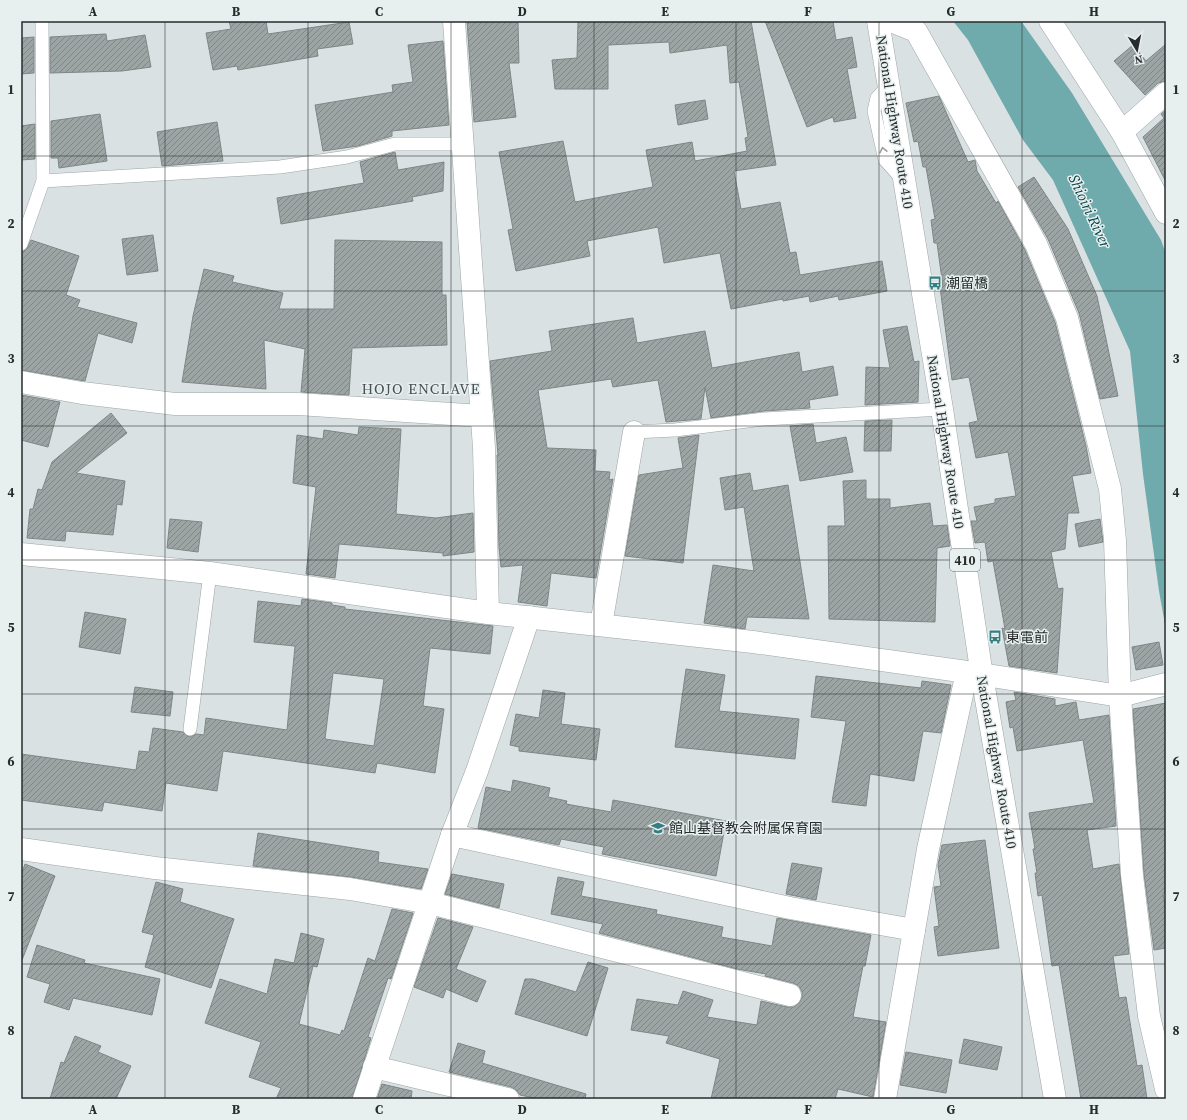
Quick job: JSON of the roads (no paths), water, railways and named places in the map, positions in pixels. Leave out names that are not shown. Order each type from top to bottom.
[{"type":"main road","points":[[454,21],[482,416],[488,612]]},
{"type":"main road","name":"National Highway Route 410","points":[[878,21],[942,409],[974,674],[1055,1099]]},
{"type":"main road","points":[[891,21],[916,31],[1036,244],[1067,318],[1110,489],[1115,540],[1120,696],[1132,875],[1149,1016],[1166,1089]]},
{"type":"main road","points":[[1050,21],[1122,132],[1166,213]]},
{"type":"main road","points":[[1122,132],[1165,95]]},
{"type":"main road","points":[[21,382],[82,393],[175,404],[298,404],[482,416]]},
{"type":"main road","points":[[601,625],[634,432]]},
{"type":"main road","points":[[21,554],[210,573],[529,618],[753,642],[1120,696],[1166,684]]},
{"type":"main road","points":[[364,1099],[452,835],[477,771],[529,618]]},
{"type":"main road","points":[[886,1099],[928,849],[974,674]]},
{"type":"main road","points":[[452,835],[790,908],[914,930]]},
{"type":"main road","points":[[21,849],[155,868],[350,889],[430,903],[790,995]]},
{"type":"main road","points":[[374,1067],[508,1099]]},
{"type":"lane","points":[[21,244],[43,181],[42,21]]},
{"type":"lane","points":[[43,181],[280,167],[347,157],[395,144],[462,144]]},
{"type":"lane","points":[[634,432],[675,430],[764,419],[942,409]]},
{"type":"lane","points":[[190,729],[210,573]]},
{"type":"water","name":"Shioiri River","points":[[953,21],[1021,21],[1072,93],[1161,240],[1166,254],[1166,630],[1159,591],[1143,474],[1130,351],[1053,180],[1023,140],[968,40]]},
{"type":"place","name":"潮留橋","points":[[935,283]]},
{"type":"place","name":"東電前","points":[[995,637]]},
{"type":"place","name":"館山基督教会附属保育園","points":[[658,828]]},
{"type":"district","name":"HOJO ENCLAVE","points":[[421,388]]}]
